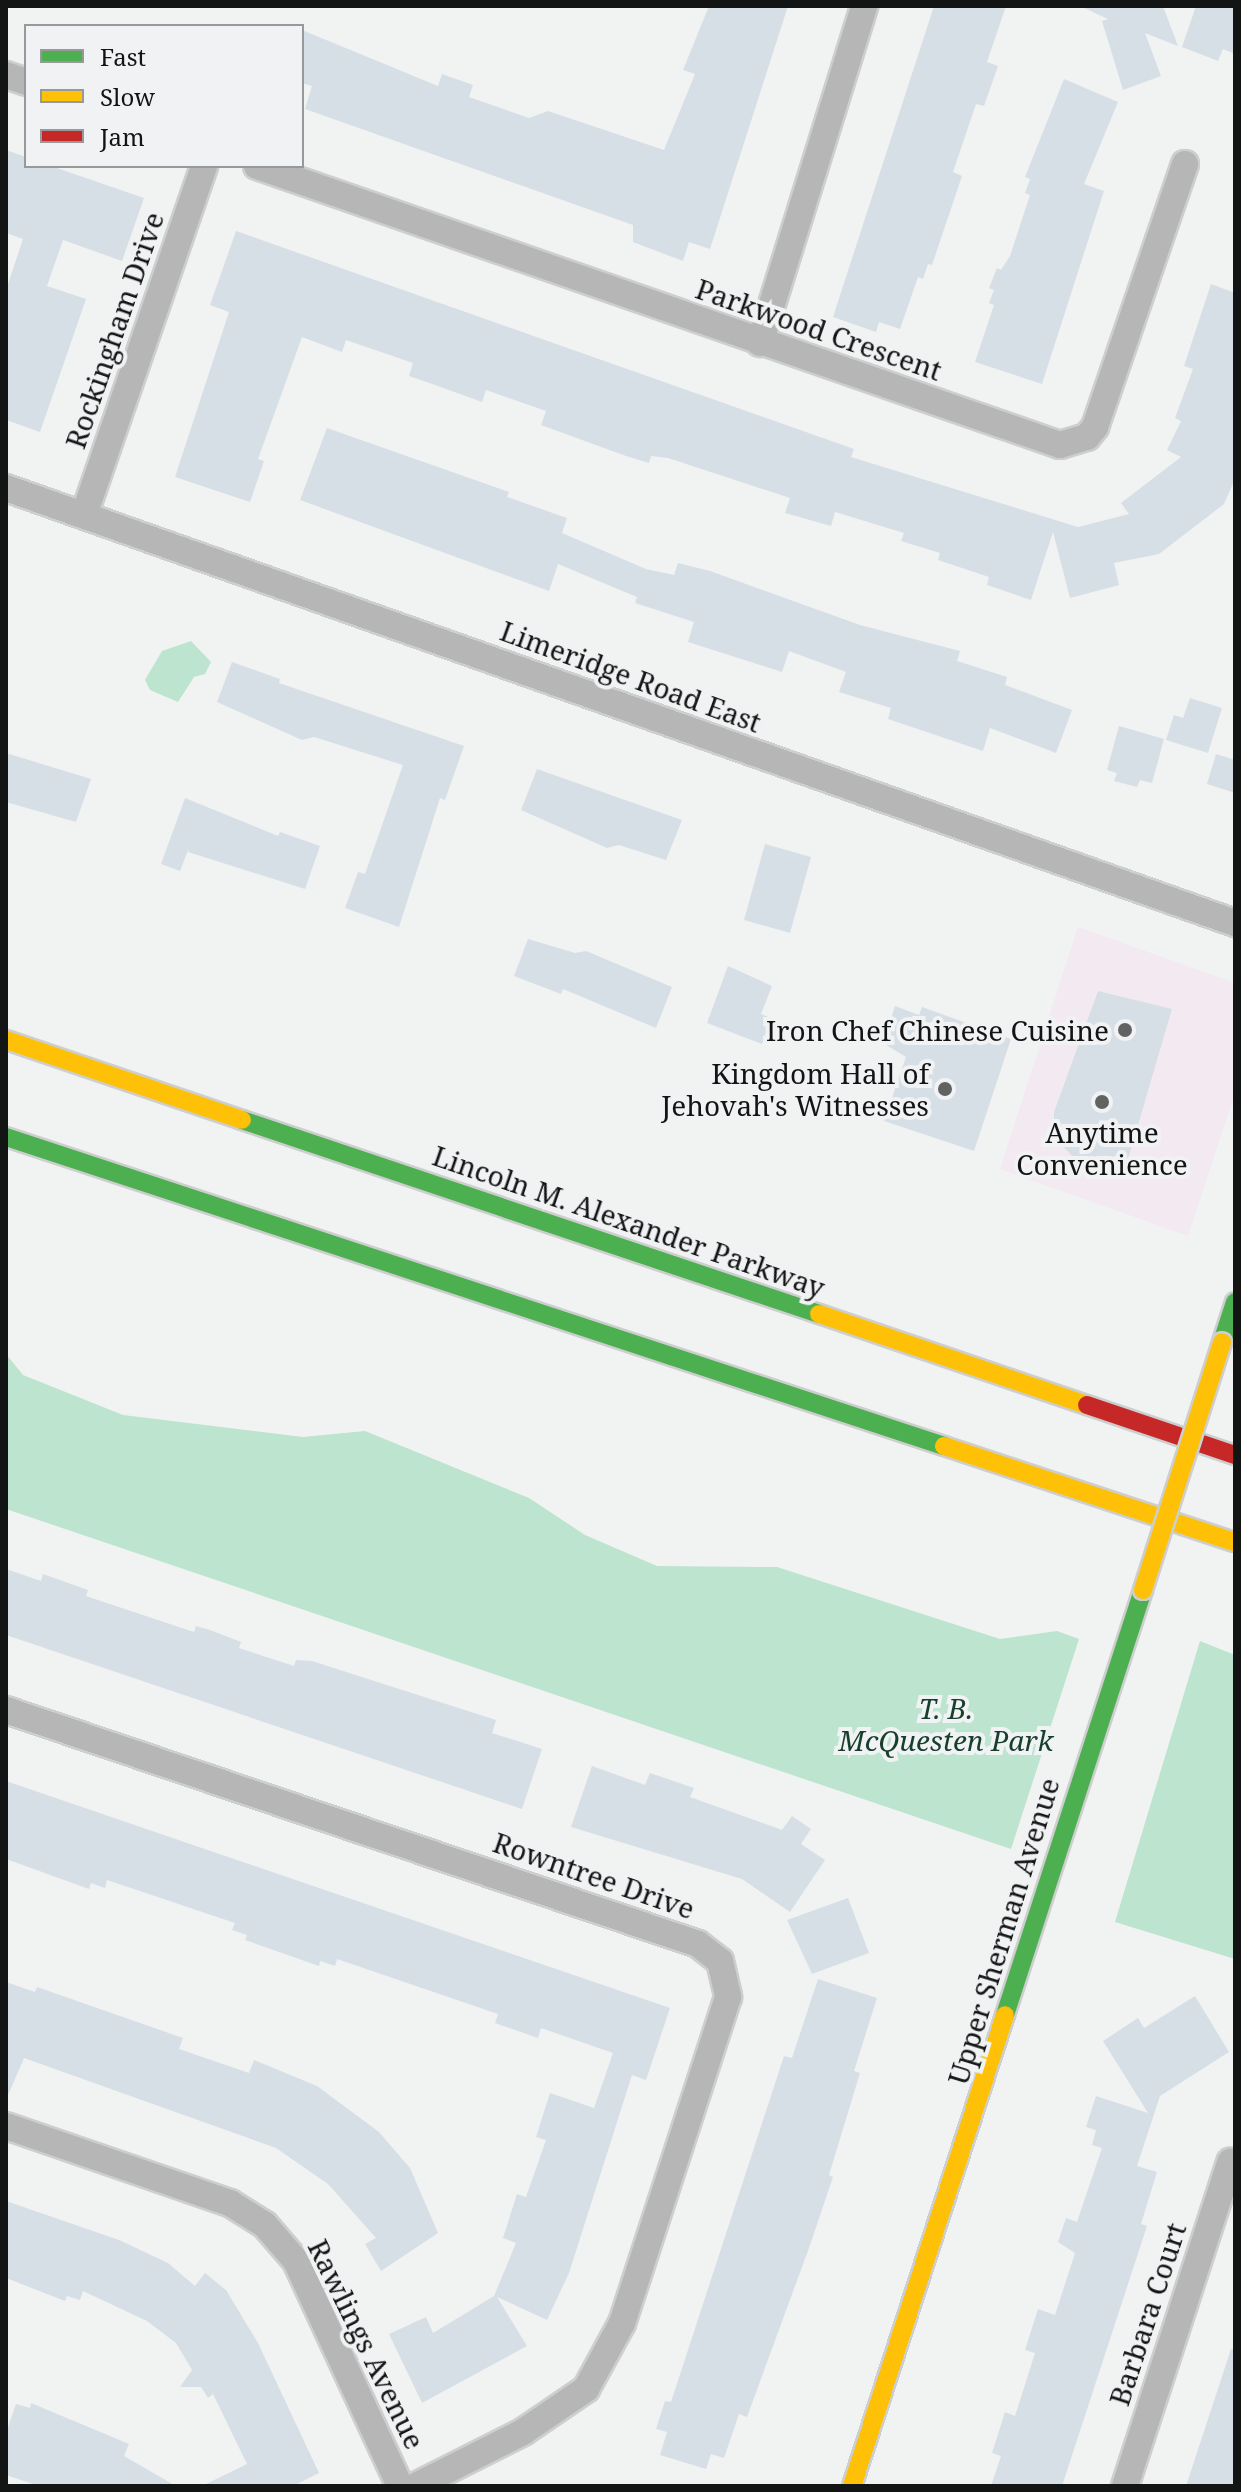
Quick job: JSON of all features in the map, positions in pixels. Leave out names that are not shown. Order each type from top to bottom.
[{"type":"main road","name":"Lincoln M. Alexander Parkway","points":[[6,1040],[1235,1455]]},
{"type":"main road","points":[[6,1137],[1235,1542]]},
{"type":"main road","name":"Upper Sherman Avenue","points":[[852,2486],[1235,1302]]},
{"type":"street","points":[[760,343],[864,6]]},
{"type":"street","name":"Parkwood Crescent","points":[[263,168],[1037,440],[1076,441],[1095,427],[1185,164]]},
{"type":"street","name":"Rockingham Drive","points":[[84,515],[203,168]]},
{"type":"street","name":"Limeridge Road East","points":[[6,488],[1235,923]]},
{"type":"street","name":"Rowntree Drive","points":[[6,1710],[698,1944],[720,1961],[728,1997],[622,2323],[586,2389],[523,2432],[416,2486]]},
{"type":"street","name":"Rawlings Avenue","points":[[6,2126],[230,2203],[265,2225],[296,2261],[400,2486]]},
{"type":"street","name":"Barbara Court","points":[[1125,2486],[1230,2162]]},
{"type":"shaded area","points":[[1078,927],[1235,983],[1235,1093],[1188,1236],[1000,1169]]},
{"type":"green space","points":[[191,641],[211,662],[205,674],[194,677],[178,702],[150,690],[145,680],[162,651]]},
{"type":"green space","name":"T. B. McQuesten Park","points":[[6,1354],[23,1375],[123,1415],[303,1437],[365,1431],[529,1498],[585,1535],[657,1566],[777,1567],[1000,1639],[1057,1631],[1079,1639],[1011,1849],[6,1509]]},
{"type":"green space","points":[[1200,1641],[1235,1655],[1235,1959],[1115,1922]]},
{"type":"building","points":[[709,6],[788,6],[710,249],[689,242],[683,261],[633,242],[633,225],[305,109],[312,86],[304,84],[304,31],[438,86],[442,74],[473,85],[469,97],[529,118],[548,111],[664,150],[695,74],[683,70]]},
{"type":"building","points":[[934,6],[1006,6],[987,62],[998,66],[984,106],[976,104],[953,172],[962,176],[932,265],[928,264],[923,279],[918,277],[900,329],[879,322],[876,332],[833,317]]},
{"type":"building","points":[[1080,6],[1163,6],[1178,46],[1145,33],[1161,76],[1123,90],[1102,21],[1108,19]]},
{"type":"building","points":[[1196,6],[1235,6],[1235,54],[1223,49],[1218,61],[1182,47]]},
{"type":"building","points":[[1064,79],[1118,102],[1084,184],[1104,191],[1042,384],[975,362],[994,305],[989,303],[994,290],[989,288],[997,268],[1001,270],[1010,256],[1030,195],[1025,193],[1030,179],[1025,177]]},
{"type":"building","points":[[6,150],[24,156],[24,168],[57,168],[144,198],[122,261],[63,240],[47,286],[86,299],[40,432],[6,420],[6,290],[23,239],[6,233]]},
{"type":"building","points":[[236,231],[854,449],[851,457],[1078,527],[1129,514],[1121,503],[1181,457],[1167,450],[1181,421],[1175,418],[1193,369],[1184,366],[1211,284],[1235,293],[1235,479],[1224,504],[1159,554],[1114,563],[1119,585],[1070,598],[1053,532],[1031,600],[987,585],[989,577],[938,560],[940,553],[901,541],[904,533],[835,512],[831,526],[785,513],[790,498],[668,458],[651,456],[649,463],[626,456],[541,425],[546,411],[486,390],[482,402],[409,376],[413,363],[346,340],[342,352],[302,337],[258,459],[264,461],[250,502],[175,477],[229,312],[210,305]]},
{"type":"building","points":[[327,428],[509,492],[507,497],[567,518],[562,533],[646,569],[674,575],[678,563],[710,571],[860,625],[960,651],[957,661],[1007,677],[1005,685],[1072,710],[1056,753],[990,728],[983,751],[888,719],[891,708],[839,692],[846,672],[789,651],[782,672],[688,642],[694,622],[635,603],[637,597],[558,564],[549,591],[300,500]]},
{"type":"building","points":[[232,662],[280,679],[279,683],[464,746],[445,800],[440,798],[399,927],[345,908],[358,872],[365,874],[403,765],[314,737],[302,740],[217,702]]},
{"type":"building","points":[[1190,698],[1222,708],[1208,753],[1166,740],[1174,715],[1183,718]]},
{"type":"building","points":[[1119,726],[1164,739],[1152,783],[1140,780],[1137,787],[1114,781],[1117,773],[1107,770]]},
{"type":"building","points":[[6,753],[91,779],[76,822],[6,802]]},
{"type":"building","points":[[1216,754],[1235,760],[1235,793],[1207,784]]},
{"type":"building","points":[[537,769],[682,820],[666,860],[619,845],[607,848],[521,810]]},
{"type":"building","points":[[185,798],[278,836],[280,832],[320,846],[305,889],[188,852],[189,848],[180,871],[161,864]]},
{"type":"building","points":[[765,844],[811,857],[790,933],[744,920]]},
{"type":"building","points":[[528,939],[575,953],[586,951],[672,987],[656,1028],[563,989],[561,994],[514,976]]},
{"type":"building","points":[[728,966],[772,986],[761,1014],[771,1018],[762,1044],[707,1023]]},
{"type":"building","points":[[1098,991],[1172,1009],[1124,1173],[1072,1156],[1064,1147],[1070,1131],[1054,1126],[1054,1112]]},
{"type":"building","name":"Kingdom Hall of Jehovah's Witnesses","points":[[895,1006],[919,1015],[922,1007],[1011,1039],[974,1151],[884,1121],[906,1057],[883,1043]]},
{"type":"building","points":[[6,1569],[41,1581],[43,1574],[88,1590],[86,1596],[194,1632],[196,1626],[210,1630],[241,1642],[239,1648],[294,1666],[296,1660],[312,1661],[496,1720],[492,1733],[542,1749],[522,1809],[6,1635]]},
{"type":"building","points":[[592,1766],[645,1785],[650,1773],[694,1788],[690,1797],[782,1830],[792,1816],[811,1829],[801,1844],[825,1860],[790,1912],[742,1879],[571,1827]]},
{"type":"building","points":[[6,1781],[670,2008],[646,2080],[632,2075],[569,2273],[547,2320],[497,2297],[527,2346],[422,2403],[389,2334],[426,2317],[433,2333],[494,2296],[516,2243],[503,2238],[517,2194],[526,2197],[546,2140],[536,2137],[550,2093],[594,2108],[613,2053],[541,2028],[538,2038],[495,2023],[498,2014],[337,1959],[335,1966],[320,1961],[319,1966],[245,1940],[247,1935],[232,1930],[235,1923],[107,1880],[105,1888],[91,1883],[89,1889],[6,1859]]},
{"type":"building","points":[[848,1898],[869,1953],[812,1974],[787,1920]]},
{"type":"building","points":[[818,1979],[877,1998],[854,2071],[860,2073],[829,2175],[833,2177],[747,2417],[739,2414],[724,2458],[711,2454],[706,2469],[660,2455],[667,2432],[656,2429],[665,2401],[671,2402],[784,2056],[792,2058]]},
{"type":"building","points":[[6,1982],[35,1992],[37,1987],[183,2038],[179,2049],[249,2073],[254,2060],[317,2086],[379,2132],[410,2168],[438,2233],[381,2271],[365,2244],[376,2238],[328,2184],[276,2148],[24,2058],[6,2100]]},
{"type":"building","points":[[1195,1996],[1229,2052],[1160,2096],[1137,2166],[1157,2172],[1141,2224],[1147,2226],[1062,2486],[991,2486],[1001,2456],[992,2453],[1005,2412],[1015,2416],[1035,2353],[1025,2350],[1038,2309],[1055,2315],[1075,2253],[1058,2242],[1066,2218],[1077,2222],[1102,2148],[1092,2145],[1096,2130],[1086,2127],[1096,2096],[1148,2113],[1103,2041],[1138,2018],[1144,2028]]},
{"type":"building","points":[[6,2201],[119,2240],[168,2263],[195,2286],[205,2273],[226,2290],[258,2343],[319,2473],[293,2486],[202,2486],[247,2464],[213,2394],[208,2398],[201,2387],[180,2387],[192,2370],[176,2343],[147,2321],[83,2291],[80,2300],[67,2296],[65,2301],[6,2278]]},
{"type":"building","points":[[1231,2349],[1235,2349],[1235,2486],[1186,2486]]},
{"type":"building","points":[[31,2403],[129,2444],[124,2456],[176,2486],[39,2486],[6,2475],[6,2433],[16,2404],[30,2408]]},
{"type":"traffic: fast","points":[[242,1120],[819,1314]]},
{"type":"traffic: fast","points":[[6,1137],[944,1446]]},
{"type":"traffic: fast","points":[[1222,1342],[1235,1302]]},
{"type":"traffic: fast","points":[[1005,2015],[1143,1590]]},
{"type":"traffic: slow","points":[[6,1040],[242,1120]]},
{"type":"traffic: slow","points":[[819,1314],[1087,1405]]},
{"type":"traffic: slow","points":[[1143,1590],[1222,1342]]},
{"type":"traffic: slow","points":[[944,1446],[1235,1542]]},
{"type":"traffic: slow","points":[[852,2486],[1005,2015]]},
{"type":"traffic: jam","points":[[1087,1405],[1235,1455]]},
{"type":"place","name":"Iron Chef Chinese Cuisine","points":[[1125,1030]]},
{"type":"place","name":"Kingdom Hall of Jehovah's Witnesses","points":[[945,1089]]},
{"type":"place","name":"Anytime Convenience","points":[[1102,1102]]}]
